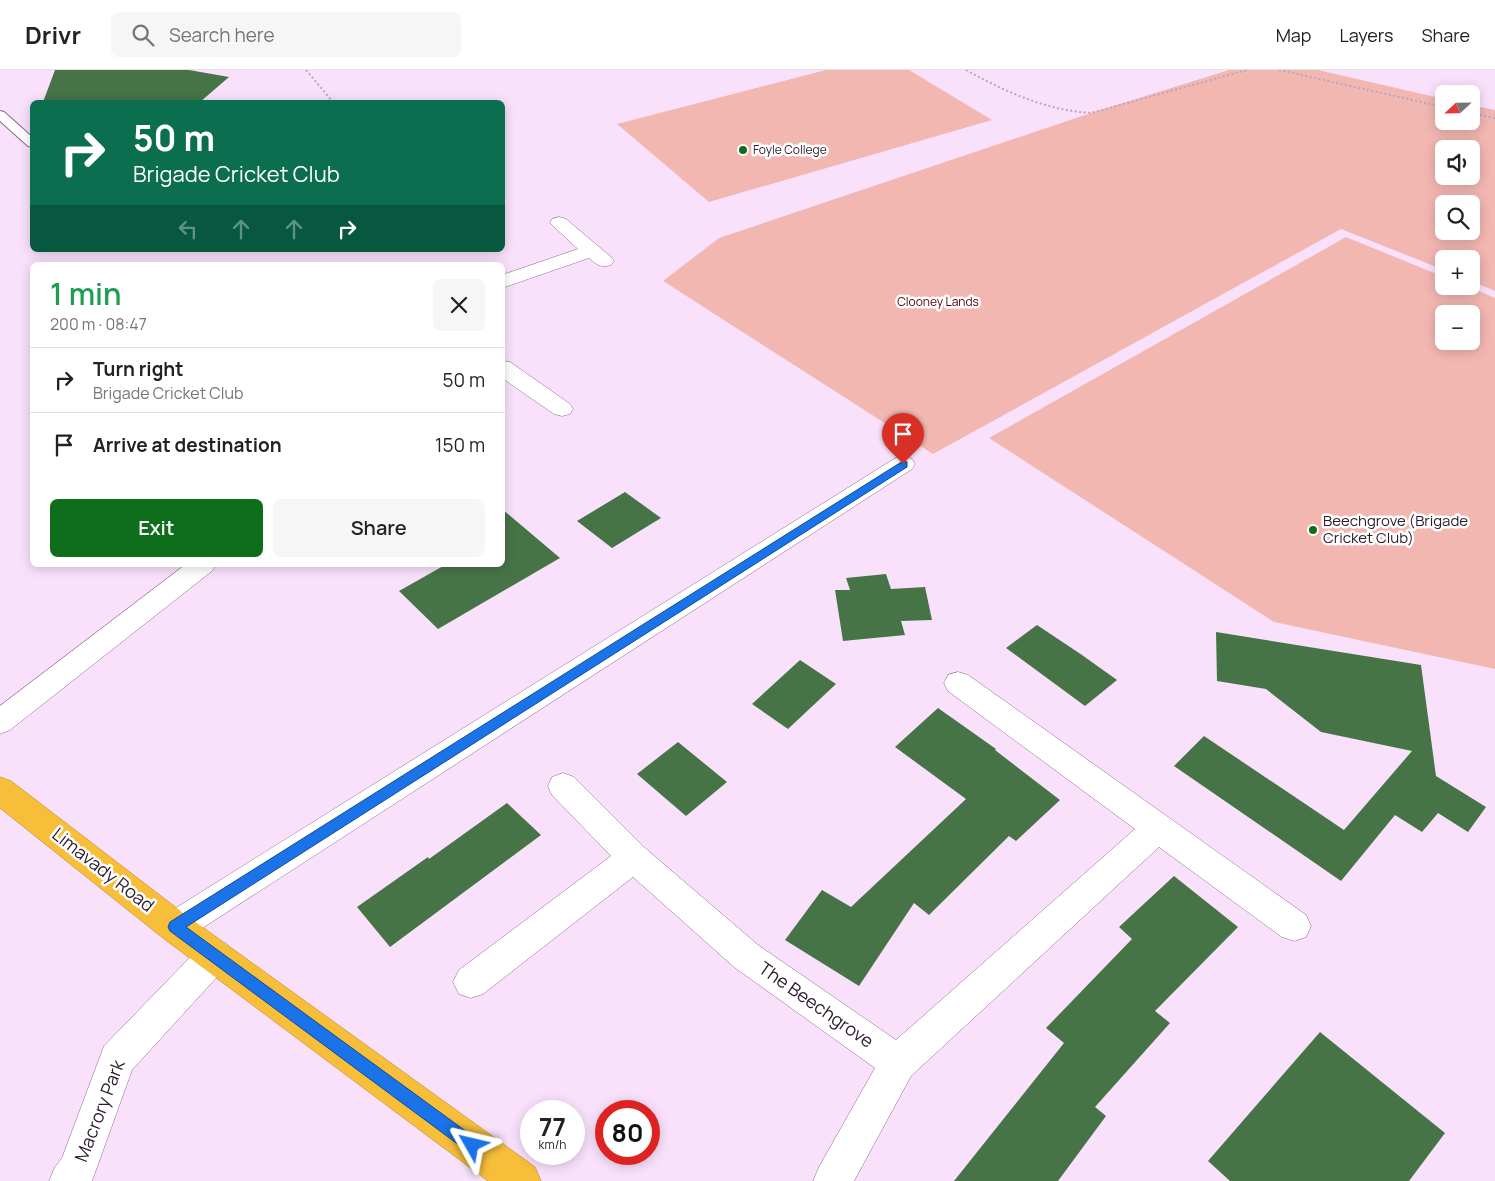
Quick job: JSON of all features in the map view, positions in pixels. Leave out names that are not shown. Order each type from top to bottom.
[{"type":"highway","name":"Limavady Road","points":[[0,790],[175,927],[520,1181]]},
{"type":"street","points":[[505,281],[598,256],[559,223]]},
{"type":"street","points":[[505,372],[562,409]]},
{"type":"street","points":[[175,927],[903,464]]},
{"type":"street","points":[[0,722],[200,567]]},
{"type":"street","points":[[958,683],[1294,926]]},
{"type":"street","name":"The Beechgrove","points":[[563,786],[634,858],[746,956],[898,1063]]},
{"type":"street","points":[[833,1181],[898,1063],[1158,828]]},
{"type":"street","points":[[471,982],[634,858]]},
{"type":"street","name":"Macrory Park","points":[[69,1181],[77,1170],[117,1059],[215,955]]},
{"type":"lane","points":[[0,115],[30,141]]},
{"type":"path","points":[[306,70],[331,100]]},
{"type":"path","points":[[966,70],[1006,92],[1046,108],[1070,113],[1091,113],[1247,70]]},
{"type":"path","points":[[1279,70],[1435,105]]},
{"type":"path","points":[[1480,115],[1495,118]]},
{"type":"green space","points":[[826,70],[909,70],[992,120],[709,202],[617,124]]},
{"type":"green space","name":"Clooney Lands","points":[[1229,70],[1318,70],[1435,97],[1435,130],[1480,130],[1480,107],[1495,110],[1495,291],[1480,285],[1480,250],[1435,250],[1435,266],[1341,229],[933,454],[663,281],[719,238],[1091,113]]},
{"type":"green space","name":"Beechgrove (Brigade Cricket Club)","points":[[1346,237],[1435,273],[1435,295],[1480,295],[1480,292],[1495,298],[1495,669],[1274,622],[989,438]]},
{"type":"building","points":[[55,70],[189,70],[229,77],[202,100],[44,100]]},
{"type":"building","points":[[625,492],[661,518],[612,548],[577,521]]},
{"type":"building","points":[[505,512],[560,558],[438,629],[399,591],[441,567],[505,567]]},
{"type":"building","points":[[886,574],[891,589],[925,587],[932,620],[901,621],[905,635],[843,641],[835,590],[850,590],[846,578]]},
{"type":"building","points":[[1037,625],[1117,680],[1085,706],[1006,648]]},
{"type":"building","points":[[1216,632],[1421,665],[1436,776],[1486,807],[1468,832],[1438,813],[1422,832],[1395,815],[1341,881],[1174,766],[1204,736],[1344,830],[1412,751],[1321,732],[1266,689],[1217,681]]},
{"type":"building","points":[[800,660],[836,684],[788,729],[752,704]]},
{"type":"building","points":[[938,708],[996,749],[1060,800],[1016,841],[1009,836],[929,915],[914,903],[859,986],[785,940],[822,890],[851,907],[966,799],[895,747]]},
{"type":"building","points":[[678,742],[727,782],[686,816],[637,774]]},
{"type":"building","points":[[507,803],[541,835],[390,947],[357,907],[428,857],[429,859]]},
{"type":"building","points":[[1174,876],[1238,927],[1155,1011],[1170,1023],[1095,1107],[1106,1116],[1058,1181],[954,1181],[1064,1043],[1046,1028],[1132,939],[1119,927]]},
{"type":"building","points":[[1320,1032],[1445,1133],[1409,1181],[1230,1181],[1208,1161]]},
{"type":"place","name":"Foyle College","points":[[743,150]]},
{"type":"place","name":"Beechgrove (Brigade Cricket Club)","points":[[1313,530]]},
{"type":"route","points":[[472,1145],[175,927],[903,464]]}]
